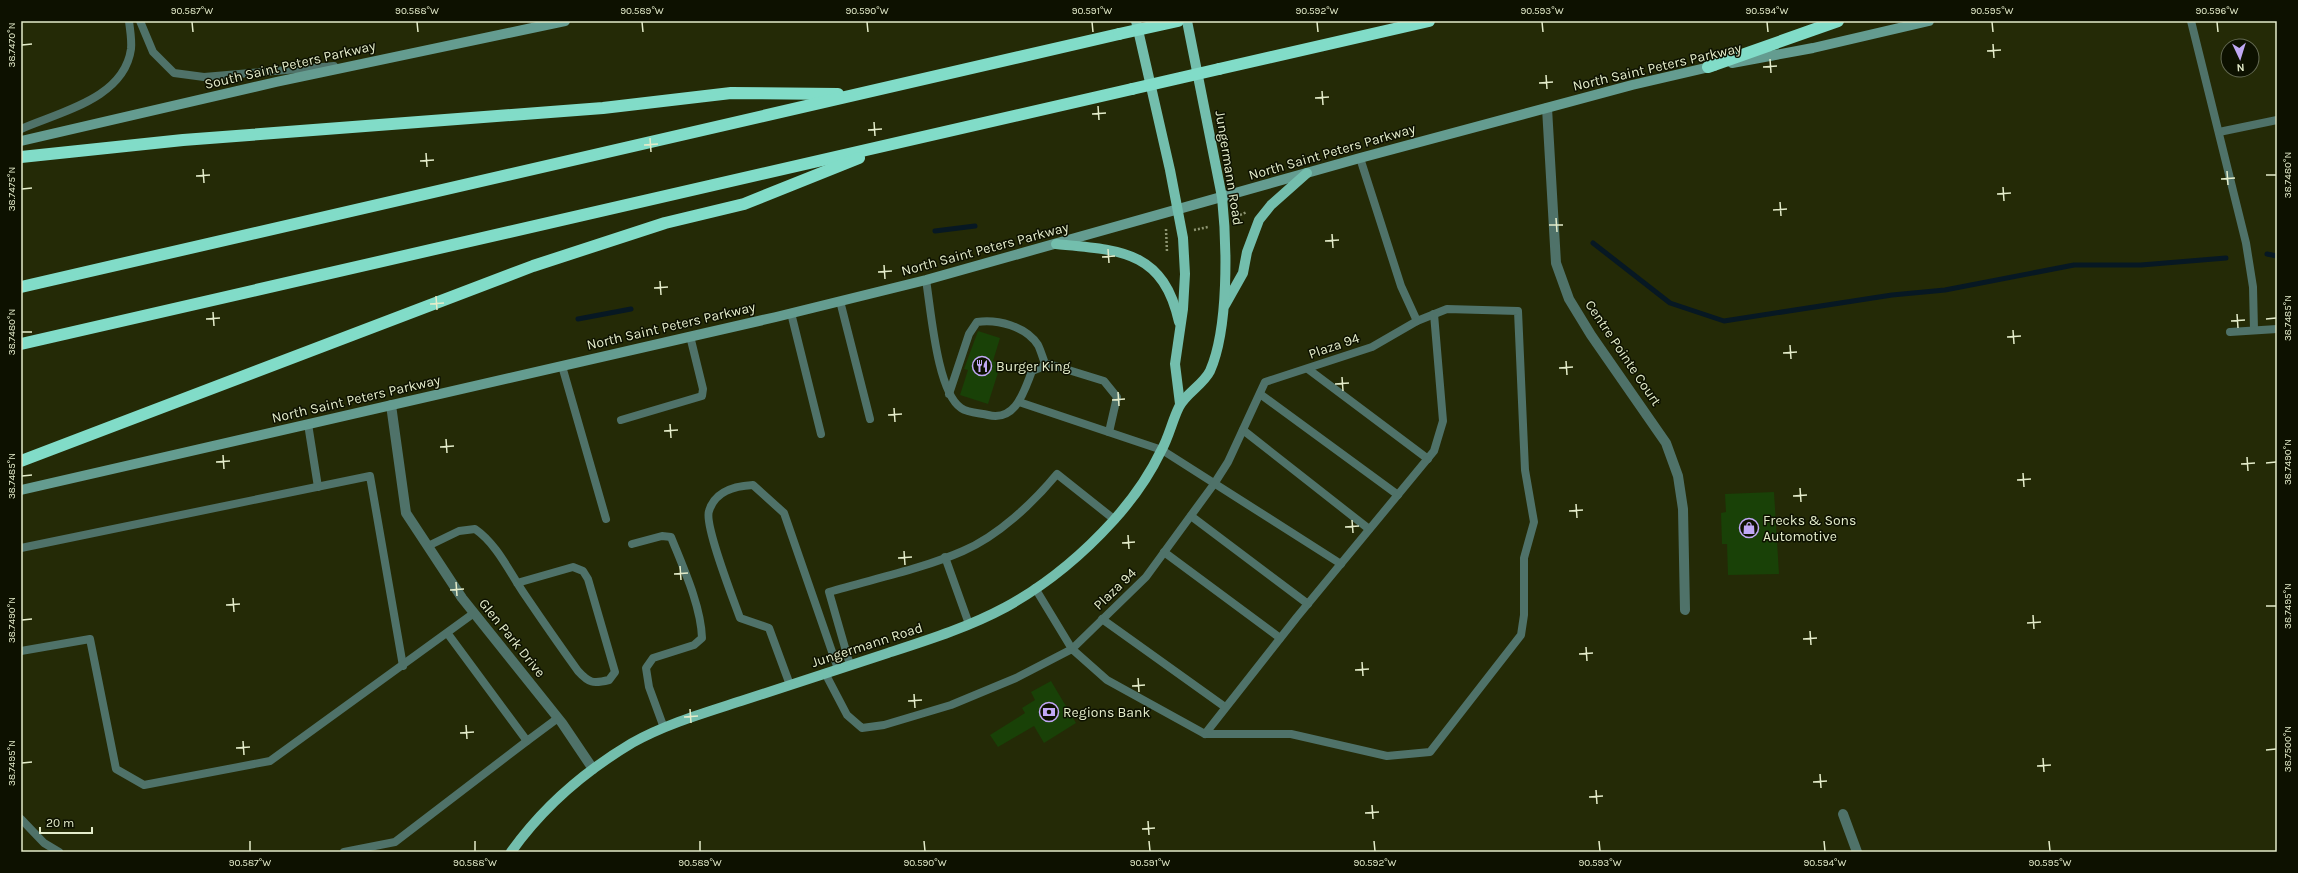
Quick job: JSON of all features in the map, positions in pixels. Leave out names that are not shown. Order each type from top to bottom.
[{"type":"highway","points":[[21,287],[1178,21]]},
{"type":"highway","points":[[21,344],[1429,21]]},
{"type":"highway","points":[[1708,67],[1838,21]]},
{"type":"highway","points":[[21,157],[184,140],[589,109],[731,93],[859,94]]},
{"type":"highway","points":[[21,461],[533,266],[665,223],[744,204],[896,143]]},
{"type":"main road","name":"South Saint Peters Parkway","points":[[21,141],[355,64],[566,21]]},
{"type":"main road","name":"Jungermann Road","points":[[1136,21],[1183,238],[1185,274],[1181,330],[1175,364],[1180,404]]},
{"type":"main road","name":"Jungermann Road","points":[[511,852],[546,810],[593,769],[634,742],[664,728],[969,624],[1008,606],[1036,588],[1089,546],[1115,520],[1138,490],[1162,450],[1180,404],[1209,372],[1217,344],[1223,309],[1226,261],[1222,197],[1187,21]]},
{"type":"main road","name":"North Saint Peters Parkway","points":[[21,490],[791,313],[926,280],[1360,158],[1547,108],[1708,67],[1813,48],[1928,21]]},
{"type":"main road","points":[[1223,309],[1243,273],[1247,252],[1259,220],[1270,205],[1307,173]]},
{"type":"main road","points":[[1056,244],[1117,251],[1152,268],[1165,283],[1174,300],[1181,330]]},
{"type":"street","name":"Centre Pointe Court","points":[[1547,108],[1556,263],[1570,299],[1591,335],[1648,413],[1666,443],[1678,476],[1683,509],[1685,610]]},
{"type":"street","name":"Glen Park Drive","points":[[391,405],[406,513],[474,614],[558,718],[593,769]]},
{"type":"street","points":[[1844,814],[1857,852]]},
{"type":"lane","points":[[21,129],[87,101],[111,86],[124,71],[131,49],[129,21]]},
{"type":"lane","points":[[140,21],[153,52],[174,73],[204,77],[355,64]]},
{"type":"lane","points":[[2191,21],[2246,243],[2253,287],[2254,330]]},
{"type":"lane","points":[[2219,132],[2277,120]]},
{"type":"lane","points":[[1360,158],[1401,286],[1417,321]]},
{"type":"lane","points":[[926,280],[942,374],[949,394],[962,409],[993,416],[1004,416],[1019,402],[1032,370],[1049,364],[1104,381],[1118,397],[1109,432]]},
{"type":"lane","points":[[840,301],[870,419]]},
{"type":"lane","name":"Plaza 94","points":[[825,673],[847,715],[862,728],[884,725],[951,705],[1016,678],[1072,649],[1146,577],[1214,484],[1228,462],[1265,382],[1372,347],[1417,321],[1447,309],[1518,311],[1524,470],[1534,522],[1524,558],[1524,615],[1521,635],[1430,752],[1387,756],[1291,734],[1205,734]]},
{"type":"lane","points":[[791,313],[821,434]]},
{"type":"lane","points":[[1036,588],[1072,649],[1107,680],[1205,734],[1280,638],[1434,451],[1443,421],[1434,314]]},
{"type":"lane","points":[[949,394],[969,334],[977,322],[991,320],[1001,322],[1026,333],[1037,345],[1046,366]]},
{"type":"lane","points":[[2230,332],[2277,329]]},
{"type":"lane","points":[[621,420],[702,396],[703,389],[690,336]]},
{"type":"lane","points":[[562,366],[606,519]]},
{"type":"lane","points":[[1308,369],[1428,459]]},
{"type":"lane","points":[[1260,394],[1398,495]]},
{"type":"lane","points":[[1019,402],[1162,450],[1341,564]]},
{"type":"lane","points":[[308,424],[318,486]]},
{"type":"lane","points":[[1243,430],[1369,529]]},
{"type":"lane","points":[[850,665],[829,592],[964,550],[1006,522],[1038,496],[1057,474],[1115,520]]},
{"type":"lane","points":[[21,548],[370,476],[403,666]]},
{"type":"lane","points":[[790,685],[769,628],[740,618],[712,534],[708,512],[717,496],[736,486],[753,485],[784,513],[838,669]]},
{"type":"lane","points":[[1190,516],[1308,604]]},
{"type":"lane","points":[[428,546],[459,531],[476,529],[487,537],[517,583],[585,679],[596,684],[609,680],[615,672],[611,655],[588,579],[583,571],[573,568],[517,583]]},
{"type":"lane","points":[[632,544],[662,536],[671,537],[684,568],[701,628],[702,638],[694,645],[653,658],[646,668],[649,687],[664,728]]},
{"type":"lane","points":[[1164,552],[1280,638]]},
{"type":"lane","points":[[945,557],[969,624]]},
{"type":"lane","points":[[21,651],[90,639],[116,769],[144,785],[270,761],[474,614]]},
{"type":"lane","points":[[1102,619],[1225,708]]},
{"type":"lane","points":[[448,634],[526,741]]},
{"type":"lane","points":[[344,852],[395,842],[558,718]]},
{"type":"lane","points":[[21,819],[44,843],[59,852]]},
{"type":"path","points":[[1166,224],[1167,252]]},
{"type":"path","points":[[1194,230],[1208,227]]},
{"type":"building","name":"Burger King","points":[[978,331],[1000,338],[993,361],[1001,363],[988,404],[960,395],[968,370],[964,369]]},
{"type":"building","name":"Frecks & Sons Automotive","points":[[1774,492],[1779,574],[1728,575],[1727,544],[1722,544],[1721,513],[1726,512],[1725,494]]},
{"type":"building","points":[[1051,681],[1076,723],[1044,743],[1034,726],[998,747],[990,735],[1025,713],[1022,708],[1035,700],[1031,692]]},
{"type":"waterway","points":[[935,231],[975,226]]},
{"type":"waterway","points":[[1593,243],[1670,303],[1724,321],[1892,295],[1945,290],[2074,265],[2141,265],[2226,258]]},
{"type":"waterway","points":[[2267,254],[2277,256]]},
{"type":"waterway","points":[[578,319],[631,309]]},
{"type":"place","name":"Burger King","points":[[982,366]]},
{"type":"place","name":"Frecks & Sons Automotive","points":[[1749,528]]},
{"type":"place","name":"Regions Bank","points":[[1049,712]]}]
